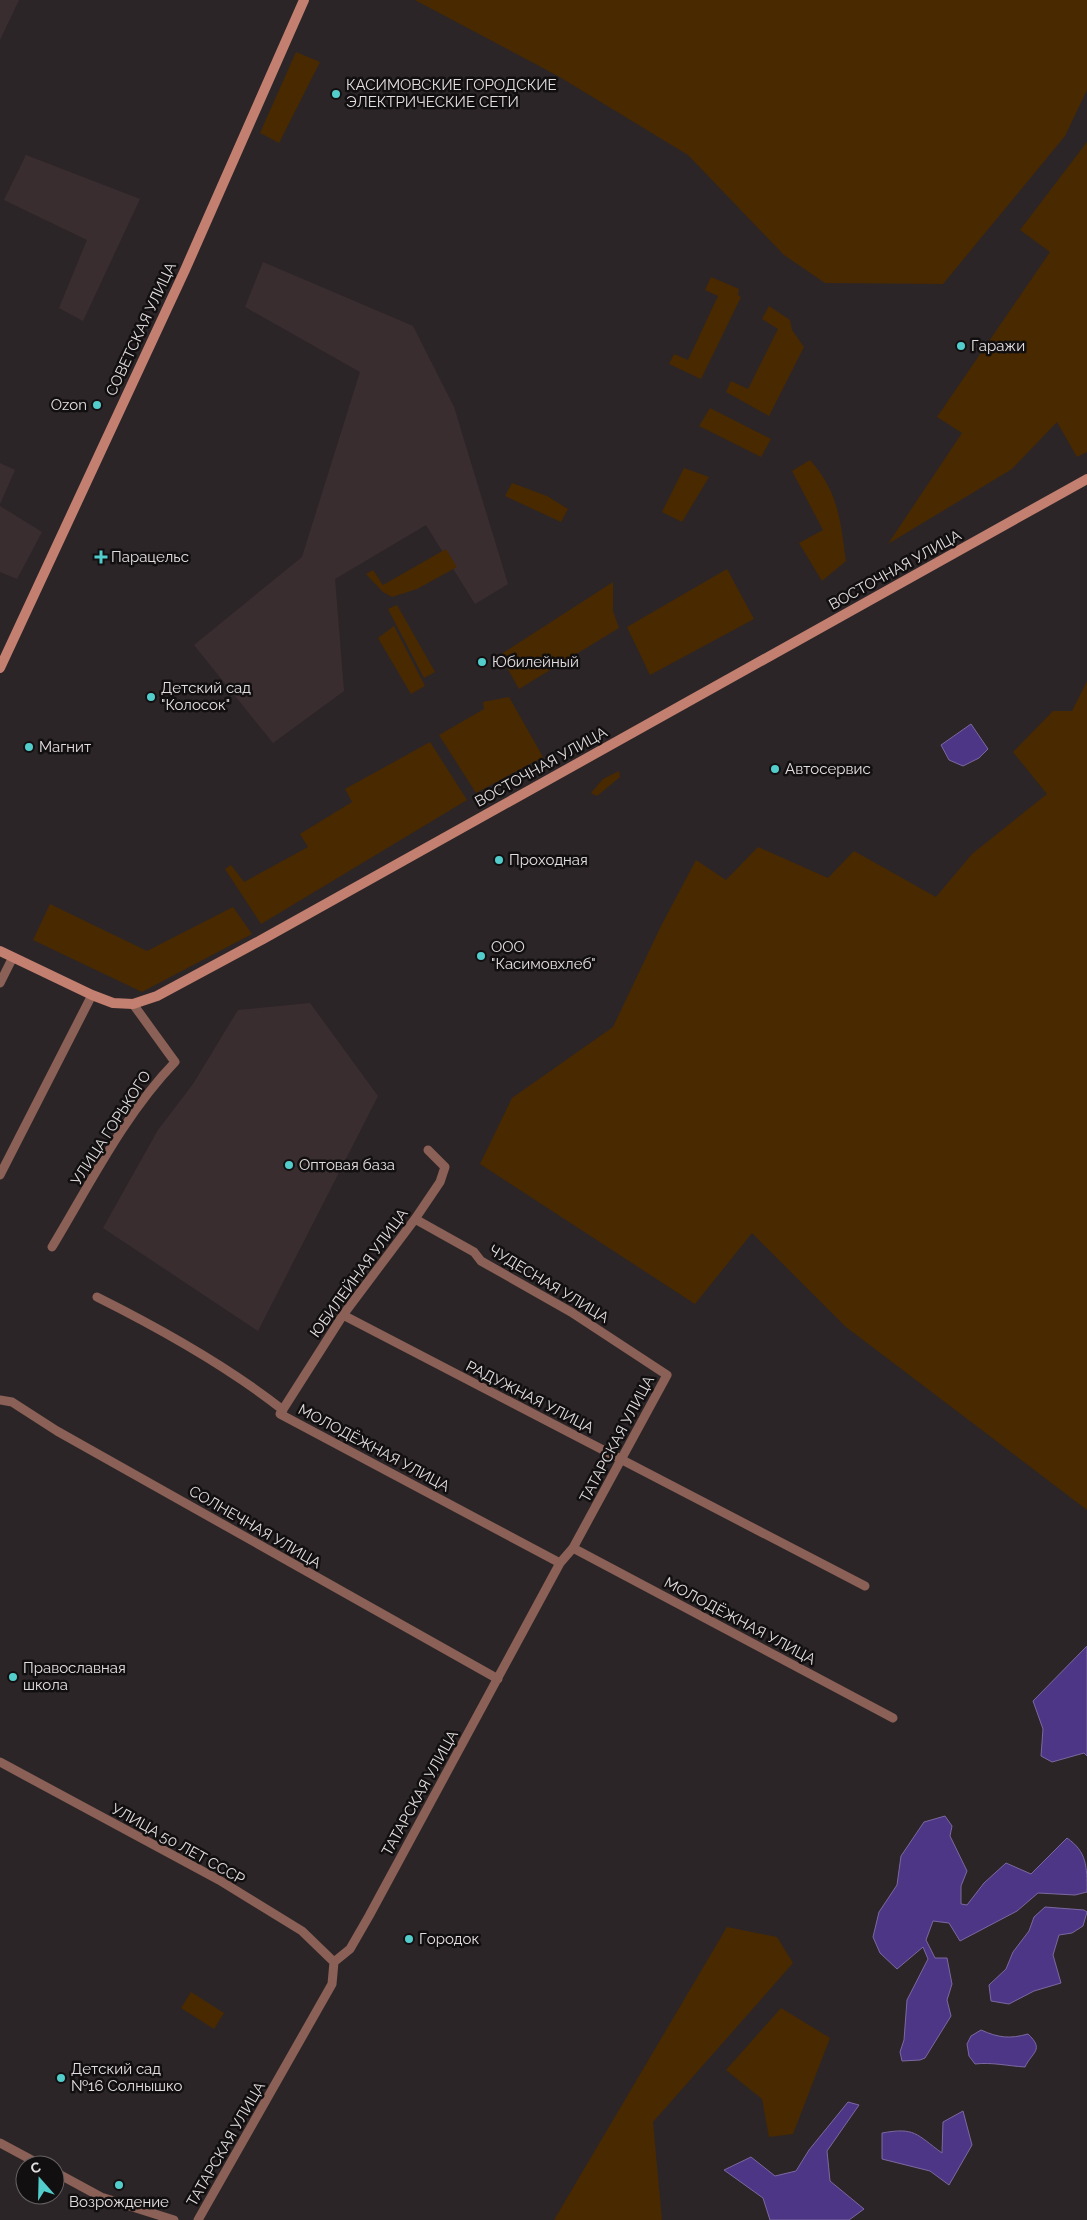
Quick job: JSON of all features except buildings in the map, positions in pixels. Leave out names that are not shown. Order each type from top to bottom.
[{"type":"main road","name":"СОВЕТСКАЯ УЛИЦА","points":[[0,668],[185,270],[304,0]]},
{"type":"main road","name":"ВОСТОЧНАЯ УЛИЦА","points":[[0,951],[92,995],[113,1003],[134,1004],[157,996],[263,939],[1087,480]]},
{"type":"street","points":[[0,983],[13,957]]},
{"type":"street","points":[[0,1175],[92,995]]},
{"type":"street","name":"УЛИЦА ГОРЬКОГО","points":[[52,1247],[128,1121],[155,1083],[175,1062],[134,1004]]},
{"type":"street","name":"ЮБИЛЕЙНАЯ УЛИЦА","points":[[281,1412],[343,1315],[416,1219],[440,1182],[445,1167],[428,1150]]},
{"type":"street","name":"ЧУДЕСНАЯ УЛИЦА","points":[[416,1219],[474,1252],[481,1261],[571,1312],[667,1375]]},
{"type":"street","points":[[97,1297],[146,1322],[250,1384],[281,1412]]},
{"type":"street","name":"РАДУЖНАЯ УЛИЦА","points":[[343,1315],[865,1586]]},
{"type":"street","name":"ТАТАРСКАЯ УЛИЦА","points":[[198,2220],[332,1984],[334,1962],[350,1949],[369,1916],[560,1563],[573,1548],[667,1375]]},
{"type":"street","name":"СОЛНЕЧНАЯ УЛИЦА","points":[[0,1400],[12,1402],[57,1431],[498,1679]]},
{"type":"street","name":"МОЛОДЁЖНАЯ УЛИЦА","points":[[281,1412],[560,1563]]},
{"type":"street","name":"МОЛОДЁЖНАЯ УЛИЦА","points":[[573,1548],[893,1718]]},
{"type":"street","name":"УЛИЦА 50 ЛЕТ СССР","points":[[0,1762],[219,1880],[302,1931],[334,1962]]},
{"type":"street","points":[[0,2143],[22,2155]]},
{"type":"street","points":[[65,2177],[101,2197],[174,2220]]},
{"type":"shaded area","points":[[0,0],[19,0],[0,40]]},
{"type":"shaded area","points":[[415,0],[1087,0],[1087,90],[1065,136],[943,284],[825,283],[784,255],[688,155],[558,76]]},
{"type":"shaded area","points":[[296,52],[320,62],[279,143],[260,133]]},
{"type":"shaded area","points":[[1087,142],[1087,452],[1077,457],[1057,422],[1012,469],[888,544],[962,433],[937,417],[1050,252],[1020,230]]},
{"type":"shaded area","points":[[26,155],[140,199],[83,321],[59,308],[87,240],[4,200]]},
{"type":"shaded area","points":[[263,262],[413,326],[454,407],[508,584],[475,604],[426,525],[335,579],[344,691],[273,743],[194,645],[302,557],[360,372],[245,307]]},
{"type":"shaded area","points":[[711,277],[739,289],[738,295],[741,297],[701,379],[669,364],[674,354],[688,360],[718,296],[705,290]]},
{"type":"shaded area","points":[[769,306],[790,320],[792,330],[804,347],[769,416],[726,392],[731,381],[748,389],[778,329],[762,319]]},
{"type":"shaded area","points":[[710,408],[771,439],[761,457],[699,426]]},
{"type":"shaded area","points":[[810,460],[820,472],[833,495],[840,519],[846,561],[822,581],[799,543],[823,530],[792,471]]},
{"type":"shaded area","points":[[0,463],[15,470],[0,504]]},
{"type":"shaded area","points":[[684,468],[709,477],[682,522],[662,512]]},
{"type":"shaded area","points":[[512,483],[547,496],[568,509],[561,522],[505,496]]},
{"type":"shaded area","points":[[0,506],[42,532],[17,579],[0,572]]},
{"type":"shaded area","points":[[446,549],[457,567],[417,589],[392,597],[383,592],[366,574],[373,570],[383,585]]},
{"type":"shaded area","points":[[727,569],[754,619],[650,675],[627,627]]},
{"type":"shaded area","points":[[613,582],[613,611],[619,628],[519,689],[500,655]]},
{"type":"shaded area","points":[[397,605],[435,672],[424,678],[388,609]]},
{"type":"shaded area","points":[[394,626],[425,686],[411,694],[378,638]]},
{"type":"shaded area","points":[[1087,681],[1087,1510],[846,1327],[752,1233],[695,1304],[480,1164],[512,1098],[613,1027],[661,926],[696,860],[726,880],[758,847],[828,878],[854,851],[936,897],[972,854],[1047,794],[1013,752],[1053,711],[1072,711]]},
{"type":"shaded area","points":[[509,697],[543,757],[476,793],[439,735],[484,709],[483,702]]},
{"type":"shaded area","points":[[971,724],[988,749],[979,758],[963,766],[949,760],[941,745]]},
{"type":"shaded area","points":[[430,742],[467,800],[261,924],[225,869],[231,865],[244,882],[308,847],[300,834],[352,802],[345,789]]},
{"type":"shaded area","points":[[619,771],[620,777],[597,796],[591,793],[603,779]]},
{"type":"shaded area","points":[[50,904],[147,951],[233,907],[252,934],[142,992],[33,940]]},
{"type":"shaded area","points":[[310,1003],[378,1096],[258,1331],[103,1228],[158,1130],[193,1084],[238,1010]]},
{"type":"shaded area","points":[[1087,1646],[1087,1756],[1084,1753],[1052,1762],[1041,1756],[1043,1729],[1033,1701]]},
{"type":"shaded area","points":[[945,1816],[952,1826],[950,1836],[967,1871],[961,1886],[961,1904],[967,1905],[984,1883],[1006,1863],[1031,1874],[1067,1838],[1079,1849],[1085,1860],[1087,1892],[1075,1895],[1038,1893],[1017,1911],[960,1941],[949,1923],[933,1921],[926,1940],[935,1958],[947,1958],[952,1984],[947,2000],[951,2016],[925,2058],[902,2061],[900,2052],[904,2040],[907,2000],[928,1959],[923,1947],[897,1969],[880,1953],[873,1937],[879,1912],[897,1885],[901,1856],[924,1822]]},
{"type":"shaded area","points":[[1045,1907],[1084,1910],[1087,1912],[1083,1926],[1072,1933],[1059,1935],[1053,1955],[1061,1983],[1034,1991],[1009,2004],[991,2001],[989,1985],[1006,1969],[1013,1952],[1029,1931],[1034,1917]]},
{"type":"shaded area","points":[[727,1927],[777,1937],[793,1963],[653,2122],[662,2220],[554,2220]]},
{"type":"shaded area","points":[[191,1992],[224,2013],[214,2029],[181,2008]]},
{"type":"shaded area","points":[[781,2008],[830,2038],[793,2134],[769,2137],[762,2099],[726,2070]]},
{"type":"shaded area","points":[[981,2030],[1004,2037],[1028,2034],[1036,2044],[1036,2051],[1025,2067],[975,2064],[969,2056],[967,2044],[971,2036]]},
{"type":"shaded area","points":[[848,2102],[859,2105],[827,2151],[830,2181],[864,2209],[849,2220],[770,2220],[763,2198],[724,2170],[751,2157],[775,2176],[796,2171],[809,2150]]},
{"type":"shaded area","points":[[963,2111],[972,2145],[949,2185],[930,2171],[882,2159],[882,2133],[893,2131],[915,2134],[942,2153],[943,2122]]},
{"type":"place","name":"КАСИМОВСКИЕ ГОРОДСКИЕ ЭЛЕКТРИЧЕСКИЕ СЕТИ","points":[[336,94]]},
{"type":"place","name":"Гаражи","points":[[961,346]]},
{"type":"place","name":"Ozon","points":[[97,405]]},
{"type":"place","name":"Парацельс","points":[[101,557]]},
{"type":"place","name":"Юбилейный","points":[[482,662]]},
{"type":"place","name":"Детский сад \"Колосок\"","points":[[151,697]]},
{"type":"place","name":"Магнит","points":[[29,747]]},
{"type":"place","name":"Автосервис","points":[[775,769]]},
{"type":"place","name":"Проходная","points":[[499,860]]},
{"type":"place","name":"ООО \"Касимовхлеб\"","points":[[481,956]]},
{"type":"place","name":"Оптовая база","points":[[289,1165]]},
{"type":"place","name":"Православная школа","points":[[13,1677]]},
{"type":"place","name":"Городок","points":[[409,1939]]},
{"type":"place","name":"Детский сад №16 Солнышко","points":[[61,2078]]},
{"type":"place","name":"Возрождение","points":[[119,2185]]}]
